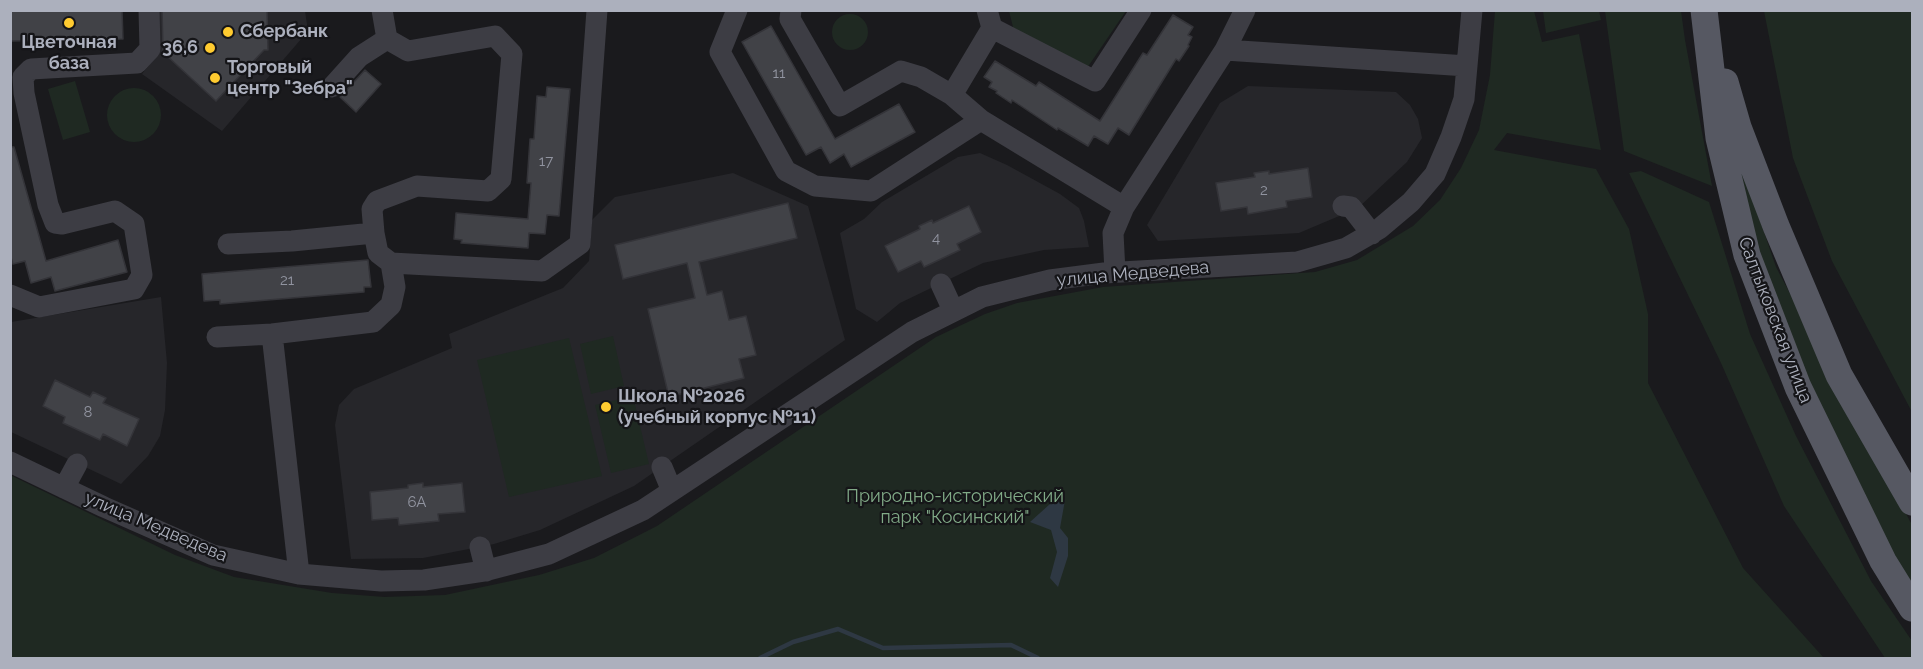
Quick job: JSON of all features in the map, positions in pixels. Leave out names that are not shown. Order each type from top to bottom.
[{"type":"main road","name":"Салтыковская улица","points":[[1704,10],[1738,127],[1780,237],[1839,375],[1912,502]]},
{"type":"main road","name":"Салтыковская улица","points":[[1704,10],[1719,138],[1747,255],[1798,387],[1882,561],[1912,608]]},
{"type":"street","points":[[10,295],[39,307],[134,289],[142,275],[134,224],[115,211],[62,224],[55,223],[48,205],[24,93],[23,77],[31,69],[138,63],[150,49],[149,10]]},
{"type":"street","points":[[382,10],[387,39]]},
{"type":"street","points":[[387,39],[408,51],[495,36],[512,54],[501,179],[488,191],[417,186],[377,201],[372,209],[378,253],[391,263],[542,271],[580,244],[597,10]]},
{"type":"street","points":[[737,10],[720,52],[786,171],[815,186],[871,191],[981,120]]},
{"type":"street","points":[[791,10],[790,19],[840,105],[901,71],[921,77],[951,95],[981,120],[1124,207]]},
{"type":"street","points":[[951,95],[990,19],[1095,81],[1141,10]]},
{"type":"street","points":[[1115,272],[1113,233],[1124,207],[1225,50],[1245,10]]},
{"type":"street","name":"улица Медведева","points":[[10,462],[213,555],[298,574],[381,581],[424,580],[486,571],[549,554],[643,510],[912,332],[982,297],[1050,280],[1115,272],[1298,262],[1346,248],[1372,234],[1411,202],[1435,174],[1464,99],[1472,10]]},
{"type":"street","points":[[332,87],[359,57],[387,39]]},
{"type":"street","points":[[1225,50],[1467,66]]},
{"type":"street","points":[[1343,206],[1351,207],[1372,234]]},
{"type":"street","points":[[228,244],[292,241],[374,232]]},
{"type":"street","points":[[217,337],[272,334],[373,322],[392,305],[395,287],[391,263]]},
{"type":"street","points":[[941,284],[953,310]]},
{"type":"street","points":[[272,334],[298,574]]},
{"type":"street","points":[[64,488],[77,464]]},
{"type":"street","points":[[662,466],[672,491]]},
{"type":"street","points":[[480,547],[486,571]]},
{"type":"shaded area","points":[[156,11],[305,11],[308,31],[222,131],[142,74],[160,52]]},
{"type":"shaded area","points":[[1248,86],[1396,92],[1410,105],[1418,119],[1422,138],[1407,162],[1358,208],[1299,233],[1158,241],[1147,225],[1220,103]]},
{"type":"shaded area","points":[[980,153],[1060,194],[1079,208],[1089,247],[1044,250],[983,263],[900,303],[877,322],[856,309],[840,233],[864,219],[882,202],[958,157]]},
{"type":"shaded area","name":"Школа №2026 (учебный корпус №11)","points":[[733,173],[808,206],[845,340],[634,486],[540,530],[494,544],[423,558],[351,559],[335,425],[339,405],[354,389],[452,348],[449,334],[563,288],[589,261],[592,220],[615,197]]},
{"type":"shaded area","points":[[161,297],[167,363],[165,410],[160,436],[148,456],[121,484],[11,432],[11,322]]},
{"type":"green space","points":[[1009,11],[1126,11],[1085,71],[1014,31]]},
{"type":"green space","name":"Природно-исторический парк \"Косинский\"","points":[[1495,11],[1534,11],[1542,42],[1579,34],[1601,150],[1507,133],[1494,150],[1596,169],[1629,229],[1648,314],[1648,383],[1743,568],[1824,658],[11,658],[10,475],[175,555],[234,577],[332,593],[384,597],[445,595],[539,575],[594,558],[657,526],[936,337],[985,314],[1017,303],[1103,287],[1315,272],[1357,260],[1413,226],[1440,200],[1461,168],[1479,130],[1490,75]]},
{"type":"green space","points":[[1543,11],[1599,11],[1601,20],[1546,33]]},
{"type":"green space","points":[[1605,11],[1681,11],[1712,186],[1624,151]]},
{"type":"green space","points":[[1764,11],[1912,11],[1912,412],[1832,261],[1793,158]]},
{"type":"green space","points":[[850,14],[863,19],[868,32],[863,45],[850,50],[837,45],[832,32],[837,19]]},
{"type":"green space","points":[[75,81],[90,132],[63,140],[48,89]]},
{"type":"green space","points":[[129,88],[139,88],[149,92],[157,100],[161,115],[157,130],[149,138],[139,142],[129,142],[119,138],[111,130],[107,120],[107,110],[111,100],[119,92]]},
{"type":"green space","points":[[1641,171],[1709,202],[1750,334],[1796,436],[1871,581],[1912,641],[1912,658],[1885,658],[1784,506],[1721,363],[1629,173]]},
{"type":"green space","points":[[1743,171],[1776,267],[1912,525],[1912,583],[1887,548],[1790,352],[1733,174]]},
{"type":"green space","points":[[613,336],[624,386],[591,394],[580,344]]},
{"type":"green space","points":[[569,338],[602,476],[509,497],[477,360]]},
{"type":"green space","points":[[633,396],[649,464],[611,473],[595,405]]},
{"type":"water","points":[[1060,495],[1065,500],[1060,528],[1068,538],[1068,556],[1058,587],[1050,578],[1057,552],[1051,530],[1030,522]]},
{"type":"building","points":[[10,10],[122,10],[123,39],[10,41]]},
{"type":"building","name":"Торговый центр \"Зебра\"","points":[[162,10],[267,10],[268,50],[264,50],[216,101],[166,55],[161,55],[163,49]]},
{"type":"building","points":[[1173,15],[1193,27],[1188,35],[1192,37],[1189,46],[1179,61],[1176,59],[1129,135],[1118,128],[1108,144],[1094,136],[1088,146],[1058,128],[1057,130],[1012,100],[1011,103],[996,93],[997,91],[989,87],[992,82],[984,77],[995,61],[1036,86],[1039,82],[1100,121],[1143,53],[1147,55]]},
{"type":"building","points":[[771,26],[835,139],[899,104],[915,132],[851,167],[844,154],[830,163],[821,147],[806,155],[742,42]]},
{"type":"building","points":[[365,70],[381,84],[356,112],[340,97]]},
{"type":"building","points":[[547,87],[570,89],[559,216],[547,215],[545,234],[529,233],[528,248],[461,243],[462,240],[454,239],[456,213],[528,219],[531,183],[527,183],[530,139],[534,139],[537,96],[546,97]]},
{"type":"building","points":[[10,147],[14,147],[46,261],[118,240],[127,272],[55,291],[51,277],[31,283],[25,261],[13,264],[10,254]]},
{"type":"building","points":[[1308,168],[1312,197],[1286,201],[1287,207],[1248,214],[1247,207],[1221,211],[1216,183],[1255,177],[1254,173],[1269,171],[1269,174]]},
{"type":"building","points":[[788,203],[797,238],[699,262],[707,295],[722,291],[729,320],[746,316],[756,355],[739,359],[744,378],[669,397],[648,309],[695,298],[687,263],[623,279],[615,245]]},
{"type":"building","points":[[969,206],[981,232],[957,244],[960,250],[924,267],[921,261],[898,272],[885,246],[920,229],[919,226],[932,220],[933,223]]},
{"type":"building","points":[[368,260],[371,287],[364,287],[364,292],[220,304],[220,300],[204,301],[202,274]]},
{"type":"building","points":[[55,380],[90,397],[93,392],[106,398],[103,403],[139,419],[127,446],[103,434],[100,440],[63,423],[65,417],[43,406]]},
{"type":"building","points":[[423,483],[423,487],[462,483],[465,512],[438,514],[439,521],[399,525],[398,518],[372,520],[370,492],[408,488],[408,485]]},
{"type":"waterway","points":[[760,658],[793,642],[838,629],[883,648],[1011,645],[1038,658]]},
{"type":"place","name":"Цветочная база","points":[[69,23]]},
{"type":"place","name":"Сбербанк","points":[[228,32]]},
{"type":"place","name":"36,6","points":[[210,48]]},
{"type":"place","name":"Торговый центр \"Зебра\"","points":[[215,78]]},
{"type":"place","name":"Школа №2026 (учебный корпус №11)","points":[[606,407]]}]
